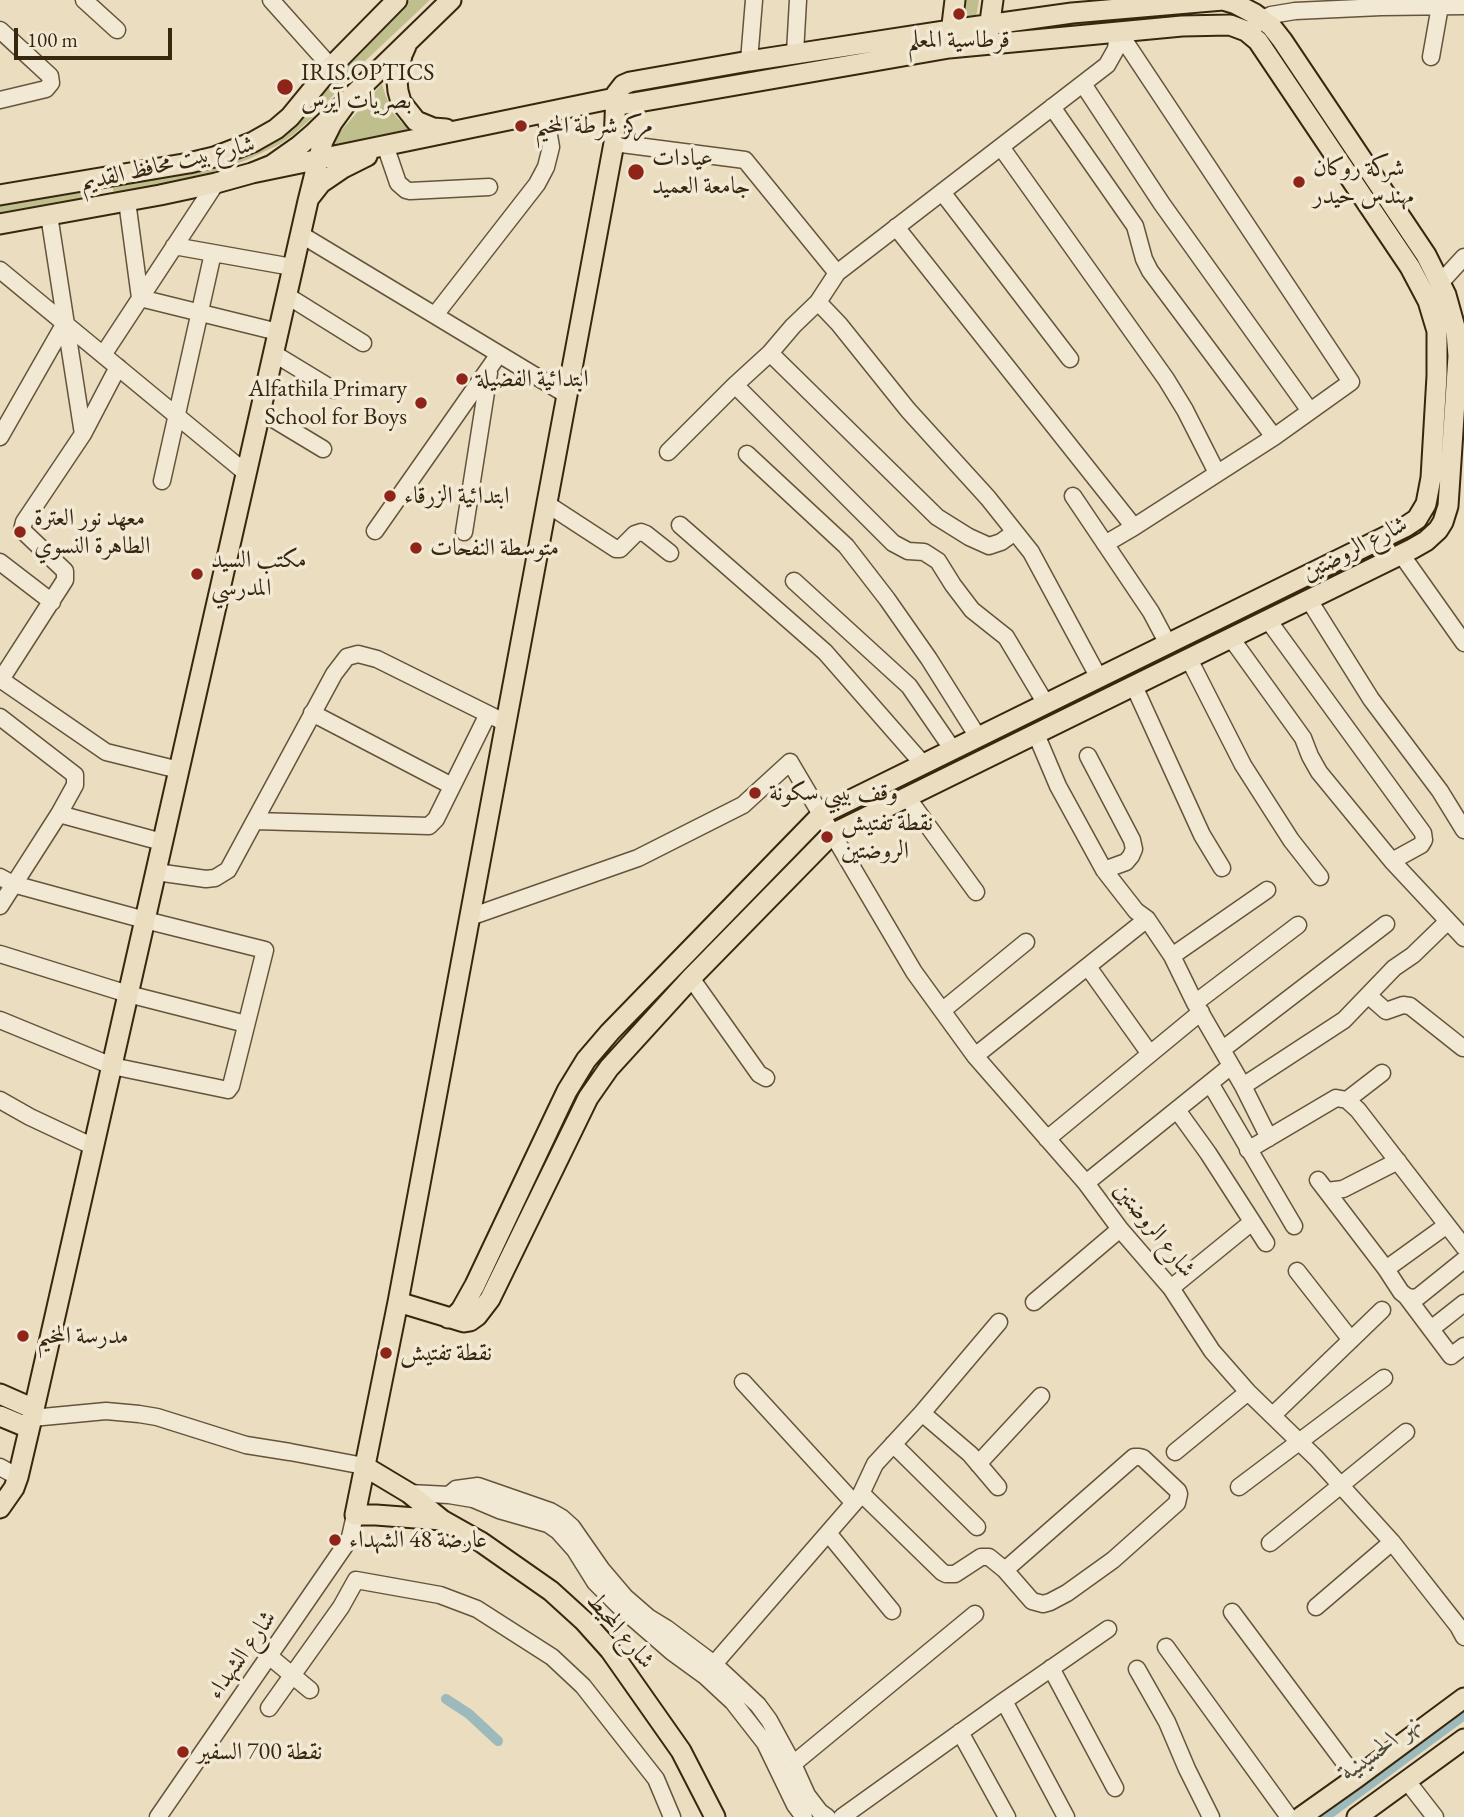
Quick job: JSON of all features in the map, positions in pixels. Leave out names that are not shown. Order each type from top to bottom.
[{"type":"main road","name":"شارع بيت محافظ القديم","points":[[0,224],[216,183],[271,165],[299,146],[451,0]]},
{"type":"main road","points":[[950,39],[955,0]]},
{"type":"main road","points":[[987,44],[993,0]]},
{"type":"main road","points":[[1228,1],[1239,8],[1241,16],[1236,27]]},
{"type":"main road","points":[[252,173],[615,99],[624,104],[633,103],[950,39],[989,24],[1073,7],[1228,1],[1248,9],[1265,31]]},
{"type":"main road","name":"شارع بيت محافظ القديم","points":[[0,195],[214,158],[253,142],[276,129],[290,117],[387,4]]},
{"type":"main road","points":[[355,1515],[398,1302],[614,143],[615,99],[619,89],[630,82],[795,53],[950,39],[987,44],[1182,26],[1236,27],[1265,31]]},
{"type":"main road","name":"شارع الروضتين","points":[[832,834],[1419,545],[1438,530],[1446,513],[1460,394],[1456,331],[1441,282],[1404,221],[1265,31]]},
{"type":"main road","name":"شارع الروضتين","points":[[822,814],[1405,527],[1421,514],[1429,491],[1438,348],[1437,331],[1428,301],[1410,267],[1265,31]]},
{"type":"main road","points":[[410,39],[402,55],[397,81],[404,108],[416,121],[433,128],[468,128]]},
{"type":"main road","points":[[0,1508],[18,1477],[32,1418],[307,201],[328,131],[348,101]]},
{"type":"main road","points":[[307,201],[316,188],[332,175],[393,145]]},
{"type":"main road","points":[[276,168],[289,170],[300,177],[306,188],[307,201]]},
{"type":"main road","points":[[113,177],[107,180],[103,190],[108,199],[122,202]]},
{"type":"main road","points":[[78,182],[88,186],[92,193],[90,204],[84,209]]},
{"type":"main road","points":[[449,1318],[461,1310],[475,1285],[561,1102],[586,1060],[822,814]]},
{"type":"main road","points":[[398,1302],[464,1322],[470,1321],[485,1306],[589,1098],[621,1052],[832,834]]},
{"type":"main road","points":[[0,1394],[32,1418]]},
{"type":"main road","points":[[0,1416],[32,1418]]},
{"type":"main road","name":"شارع المحيط","points":[[364,1466],[409,1493],[442,1520],[481,1542],[541,1584],[584,1621],[610,1650],[681,1751],[715,1817]]},
{"type":"main road","name":"شارع المحيط","points":[[355,1515],[376,1514],[442,1520]]},
{"type":"main road","points":[[1301,1817],[1464,1698]]},
{"type":"main road","points":[[1357,1817],[1464,1739]]},
{"type":"street","points":[[84,0],[117,30]]},
{"type":"street","points":[[271,0],[331,67]]},
{"type":"street","points":[[749,61],[754,0]]},
{"type":"street","points":[[795,53],[798,0]]},
{"type":"street","points":[[1265,31],[1271,15],[1287,12],[1377,4],[1464,6]]},
{"type":"street","points":[[1432,57],[1440,6]]},
{"type":"street","points":[[0,30],[50,76],[51,83],[46,89],[0,100]]},
{"type":"street","points":[[667,452],[770,353],[818,302],[837,273],[1111,61],[1118,43],[1118,31]]},
{"type":"street","points":[[1105,544],[1274,437],[1351,382],[1118,31]]},
{"type":"street","points":[[1083,84],[1162,204],[1310,411]]},
{"type":"street","points":[[1052,107],[1135,226],[1150,271],[1274,437]]},
{"type":"street","points":[[435,315],[537,184],[546,167],[551,147],[545,113]]},
{"type":"street","points":[[614,143],[746,160],[837,273]]},
{"type":"street","points":[[393,145],[398,183],[406,190],[489,187]]},
{"type":"street","points":[[1001,147],[1167,379],[1217,473]]},
{"type":"street","points":[[103,355],[216,183]]},
{"type":"street","points":[[943,192],[1070,359]]},
{"type":"street","points":[[122,202],[140,298]]},
{"type":"street","points":[[49,215],[83,434]]},
{"type":"street","points":[[896,228],[1134,527]]},
{"type":"street","points":[[300,233],[435,315],[495,361],[567,395]]},
{"type":"street","points":[[174,246],[292,267]]},
{"type":"street","points":[[162,481],[213,253]]},
{"type":"street","points":[[1441,282],[1463,259]]},
{"type":"street","points":[[2,277],[65,323],[246,473]]},
{"type":"street","points":[[286,295],[363,343]]},
{"type":"street","points":[[140,298],[278,332]]},
{"type":"street","points":[[818,302],[1015,532],[1037,563],[1099,678]]},
{"type":"street","points":[[0,437],[65,323]]},
{"type":"street","points":[[273,353],[334,390]]},
{"type":"street","points":[[770,353],[937,517],[969,537],[989,545],[1001,542],[1015,532]]},
{"type":"street","points":[[375,531],[495,361]]},
{"type":"street","points":[[464,532],[495,361]]},
{"type":"street","points":[[118,367],[83,434],[24,522],[22,530],[65,571],[65,580],[0,680],[106,752],[179,770]]},
{"type":"street","points":[[735,385],[893,543],[908,551],[924,552],[938,561],[972,610],[1006,638],[1046,704]]},
{"type":"street","points":[[260,411],[323,449]]},
{"type":"street","points":[[747,454],[846,546],[929,659],[978,737]]},
{"type":"street","points":[[1073,496],[1150,612],[1168,644]]},
{"type":"street","points":[[547,504],[616,549],[620,549],[635,534],[641,532],[670,553]]},
{"type":"street","points":[[680,525],[825,652],[923,764]]},
{"type":"street","points":[[1401,554],[1464,643]]},
{"type":"street","points":[[0,562],[52,602]]},
{"type":"street","points":[[794,581],[909,686],[953,750]]},
{"type":"street","points":[[1309,600],[1371,699],[1440,791],[1464,830]]},
{"type":"street","points":[[1268,620],[1423,833],[1421,845],[1392,861]]},
{"type":"street","points":[[1231,638],[1303,738],[1320,772],[1392,861],[1464,938]]},
{"type":"street","points":[[156,872],[206,879],[220,876],[231,866],[313,713],[347,657],[358,654],[377,659],[506,723]]},
{"type":"street","points":[[1189,659],[1243,765],[1290,840],[1321,877]]},
{"type":"street","points":[[1134,686],[1202,835],[1222,869]]},
{"type":"street","points":[[313,713],[452,786]]},
{"type":"street","points":[[255,821],[429,826],[434,822],[488,714]]},
{"type":"street","points":[[0,717],[75,775],[75,785],[59,814],[7,880],[0,906]]},
{"type":"street","points":[[1036,734],[1058,786],[1104,870],[1136,911],[1147,919],[1172,956],[1269,1138]]},
{"type":"street","points":[[1088,757],[1132,840],[1133,849],[1126,862],[1104,870]]},
{"type":"street","points":[[470,917],[638,859],[743,805],[790,762],[822,814]]},
{"type":"street","points":[[907,797],[976,892]]},
{"type":"street","points":[[59,814],[162,842]]},
{"type":"street","name":"شارع الروضتين","points":[[822,814],[914,972],[975,1056],[1086,1184],[1120,1229],[1171,1288],[1212,1351],[1248,1392],[1342,1485],[1462,1628]]},
{"type":"street","points":[[0,1020],[112,1066],[228,1090],[265,950],[145,920],[7,880]]},
{"type":"street","points":[[1172,956],[1267,890]]},
{"type":"street","points":[[975,1056],[1147,919]]},
{"type":"street","points":[[1242,1086],[1344,1020],[1394,968],[1413,955],[1447,922]]},
{"type":"street","points":[[1223,1049],[1386,924]]},
{"type":"street","points":[[1047,1139],[1150,1054],[1198,1007],[1298,925]]},
{"type":"street","points":[[943,1010],[1026,942]]},
{"type":"street","points":[[0,954],[128,994],[246,1024]]},
{"type":"street","points":[[1088,967],[1150,1054]]},
{"type":"street","points":[[691,978],[759,1074],[766,1078]]},
{"type":"street","points":[[1369,996],[1386,1010],[1403,1005],[1410,1006],[1464,1048]]},
{"type":"street","points":[[1086,1184],[1231,1066]]},
{"type":"street","points":[[1347,1100],[1382,1073]]},
{"type":"street","points":[[1210,1083],[1294,1226]]},
{"type":"street","points":[[1248,1150],[1336,1098],[1347,1100],[1358,1110],[1464,1247]]},
{"type":"street","points":[[0,1100],[93,1147]]},
{"type":"street","points":[[1177,1110],[1266,1243]]},
{"type":"street","points":[[1398,1161],[1343,1189],[1322,1185],[1451,1356],[1464,1346]]},
{"type":"street","points":[[1171,1288],[1252,1222]]},
{"type":"street","points":[[1386,1269],[1447,1225]]},
{"type":"street","points":[[1034,1302],[1120,1229]]},
{"type":"street","points":[[1406,1296],[1418,1297],[1464,1261]]},
{"type":"street","points":[[1297,1270],[1351,1340]]},
{"type":"street","points":[[1431,1329],[1464,1303]]},
{"type":"street","points":[[1273,1415],[1382,1310]]},
{"type":"street","points":[[709,1670],[858,1498],[873,1469],[893,1444],[999,1322]]},
{"type":"street","points":[[1239,1487],[1384,1378]]},
{"type":"street","points":[[743,1382],[858,1498],[942,1572],[955,1574],[983,1556],[991,1558],[1032,1601],[1039,1604],[1050,1602],[1082,1583],[1113,1560],[1177,1503],[1180,1494],[1143,1458],[1134,1457],[1004,1570]]},
{"type":"street","points":[[1175,1452],[1248,1392]]},
{"type":"street","points":[[978,1464],[1041,1396]]},
{"type":"street","points":[[32,1418],[106,1411],[139,1414],[166,1419],[246,1445],[364,1466]]},
{"type":"street","points":[[922,1413],[970,1454],[998,1487]]},
{"type":"street","points":[[1270,1543],[1406,1432]]},
{"type":"street","points":[[893,1444],[977,1527]]},
{"type":"street","points":[[0,1467],[18,1477]]},
{"type":"street","points":[[409,1493],[449,1495],[456,1489],[478,1486],[550,1511],[562,1518],[625,1597],[666,1628],[709,1670],[758,1705],[769,1720],[807,1794],[827,1817]]},
{"type":"street","name":"شارع الشهداء","points":[[158,1817],[350,1537],[355,1515]]},
{"type":"street","points":[[828,1533],[892,1611]]},
{"type":"street","points":[[1316,1607],[1392,1542]]},
{"type":"street","points":[[269,1708],[341,1607],[356,1580],[440,1595],[477,1609],[552,1657],[583,1686],[656,1779],[672,1817]]},
{"type":"street","points":[[1232,1612],[1356,1778]]},
{"type":"street","points":[[793,1764],[975,1614]]},
{"type":"street","points":[[842,1817],[1108,1629]]},
{"type":"street","points":[[1166,1647],[1289,1817]]},
{"type":"street","points":[[269,1656],[310,1690]]},
{"type":"street","points":[[1051,1668],[1115,1788]]},
{"type":"street","points":[[1137,1669],[1167,1722],[1211,1817]]},
{"type":"street","points":[[709,1670],[765,1743],[795,1805],[804,1817]]},
{"type":"street","points":[[1004,1701],[1066,1817]]},
{"type":"street","points":[[960,1732],[1007,1817]]},
{"type":"street","points":[[1407,1781],[1435,1817]]},
{"type":"green space","points":[[410,0],[430,0],[364,62],[314,116],[278,145],[249,159],[193,179],[117,193],[113,191],[115,185],[197,170],[224,161],[355,53]]},
{"type":"green space","points":[[966,0],[979,0],[975,17],[965,16]]},
{"type":"green space","points":[[382,84],[393,113],[410,129],[337,148],[330,147],[332,141]]},
{"type":"green space","points":[[82,190],[84,197],[81,200],[0,215],[0,201]]},
{"type":"waterway","points":[[446,1699],[469,1714],[498,1741]]},
{"type":"waterway","name":"نهر الحسينية","points":[[1325,1817],[1464,1715]]},
{"type":"place","name":"قرطاسية المعلم","points":[[959,14]]},
{"type":"place","name":"IRIS.OPTICS بصريات آيرس","points":[[285,87]]},
{"type":"place","name":"مركز شرطة المخيم","points":[[521,126]]},
{"type":"place","name":"عيادات جامعة العميد","points":[[636,172]]},
{"type":"place","name":"شركة روكان مهندس حيدر","points":[[1299,182]]},
{"type":"place","name":"ابتدائية الفضيلة","points":[[462,379]]},
{"type":"place","name":"Alfathila Primary School for Boys","points":[[421,403]]},
{"type":"place","name":"ابتدائية الزرقاء","points":[[390,496]]},
{"type":"place","name":"معهد نور العترة الطاهرة النسوي","points":[[20,532]]},
{"type":"place","name":"متوسطة النفحات","points":[[416,548]]},
{"type":"place","name":"مكتب السيد المدرسي","points":[[197,574]]},
{"type":"place","name":"وقف بيبي سكونة","points":[[755,793]]},
{"type":"place","name":"نقطة تفتيش الروضتين","points":[[827,837]]},
{"type":"place","name":"مدرسة المخيم","points":[[23,1336]]},
{"type":"place","name":"نقطة تفتيش","points":[[386,1353]]},
{"type":"place","name":"عارضة 48 الشهداء","points":[[335,1540]]},
{"type":"place","name":"نقطة 700 السفير","points":[[183,1752]]}]
